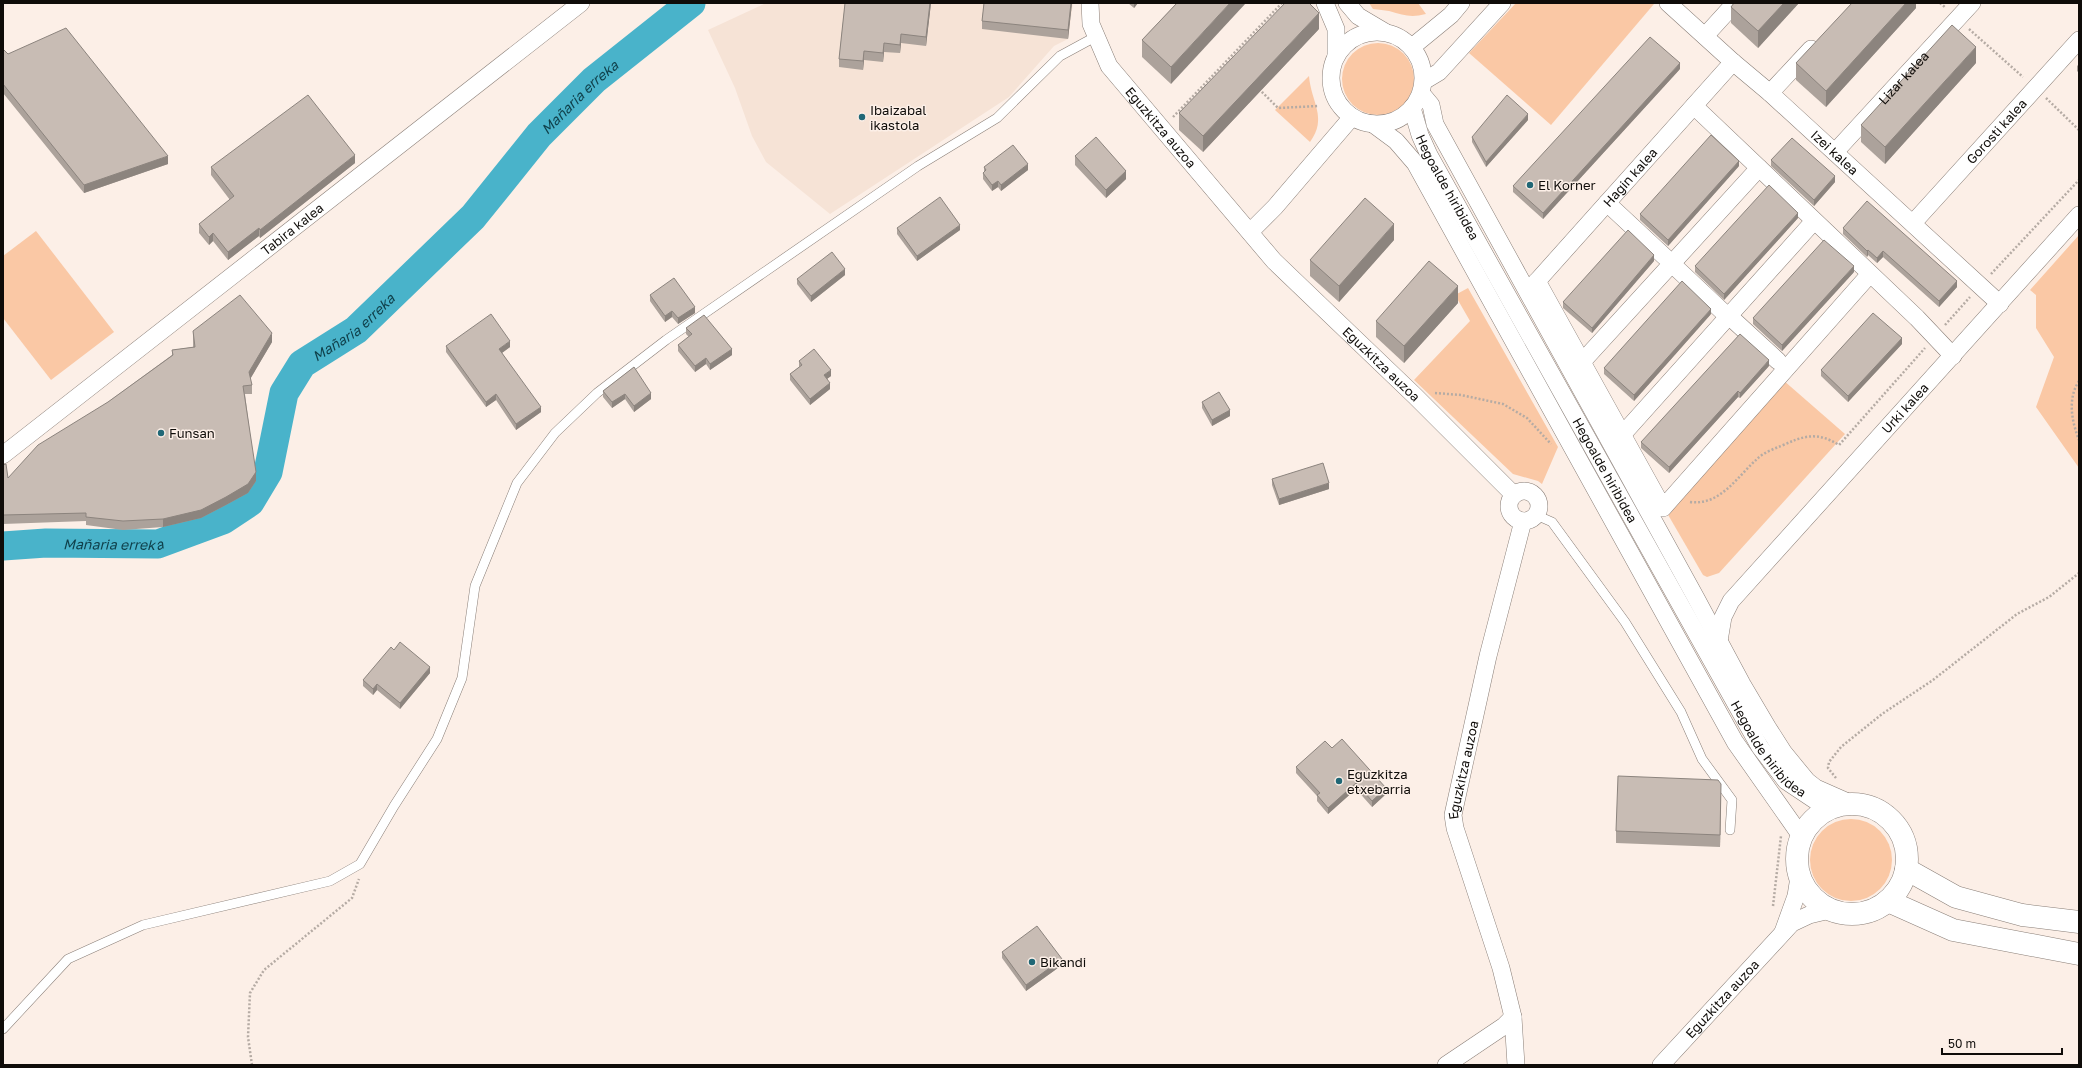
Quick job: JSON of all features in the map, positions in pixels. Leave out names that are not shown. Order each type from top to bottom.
[{"type":"main road","points":[[1850,803],[1874,808],[1894,823],[1906,844],[1906,869],[1903,881],[1888,901],[1878,908],[1854,914],[1842,914],[1830,910],[1817,902],[1806,891],[1799,877],[1796,863],[1797,850],[1791,834],[1808,825],[1817,816],[1828,809],[1850,803]]},
{"type":"main road","points":[[1906,869],[1956,897],[2022,915],[2079,922]]},
{"type":"main road","points":[[1888,901],[1953,930],[2079,954]]},
{"type":"street","name":"Tabira kalea","points":[[3,455],[581,3]]},
{"type":"street","name":"Eguzkitza auzoa","points":[[1090,3],[1091,24],[1095,37],[1109,66],[1274,261],[1514,495],[1518,492],[1528,491],[1536,497],[1539,506],[1530,518],[1488,656],[1453,815],[1455,828],[1501,968],[1513,1017],[1516,1065]]},
{"type":"street","points":[[1325,3],[1336,29],[1336,56],[1331,75],[1334,94],[1338,103],[1352,117],[1373,124],[1396,140],[1415,163],[1735,742],[1791,834]]},
{"type":"street","points":[[1348,3],[1358,16],[1385,32],[1400,37],[1412,47],[1419,57],[1423,69],[1422,87],[1412,108],[1401,118],[1388,123],[1373,124]]},
{"type":"street","points":[[1412,47],[1451,15],[1461,3]]},
{"type":"street","points":[[1422,87],[1439,72],[1502,3]]},
{"type":"street","name":"Izei kalea","points":[[1668,3],[1733,62],[1770,93],[2000,304]]},
{"type":"street","points":[[1704,36],[1735,3]]},
{"type":"street","name":"Lizar kalea","points":[[1835,152],[1972,3]]},
{"type":"street","points":[[1336,56],[1343,46],[1362,34],[1385,32]]},
{"type":"street","points":[[1770,93],[1822,37]]},
{"type":"street","name":"Gorosti kalea","points":[[1913,223],[2079,40]]},
{"type":"street","name":"Hagin kalea","points":[[1532,287],[1733,62]]},
{"type":"street","points":[[1422,87],[1431,105],[1435,124],[1532,287],[1582,362],[1662,508],[1870,274]]},
{"type":"street","points":[[1694,106],[1917,318],[1953,356]]},
{"type":"street","name":"Hegoalde hiribidea","points":[[1412,108],[1420,135],[1429,155],[1756,740],[1786,781],[1828,809]]},
{"type":"street","points":[[1250,232],[1275,207],[1352,117]]},
{"type":"street","points":[[1582,362],[1668,260],[1759,168]]},
{"type":"street","points":[[1607,203],[1778,361]]},
{"type":"street","name":"Urki kalea","points":[[1719,641],[1723,617],[1731,601],[2079,215]]},
{"type":"street","points":[[1622,435],[1725,313],[1814,221]]},
{"type":"street","points":[[1532,287],[1742,684],[1784,753],[1807,781],[1816,788],[1850,803]]},
{"type":"street","points":[[1514,495],[1509,503],[1511,513],[1518,520],[1530,518]]},
{"type":"street","points":[[1696,598],[1712,604],[1731,601]]},
{"type":"street","points":[[1783,932],[1796,896],[1799,877]]},
{"type":"street","points":[[1783,932],[1792,924],[1809,916],[1830,910]]},
{"type":"street","name":"Eguzkitza auzoa","points":[[1662,1065],[1783,932]]},
{"type":"street","points":[[1446,1065],[1504,1026],[1513,1017]]},
{"type":"lane","points":[[3,1029],[68,959],[143,924],[330,881],[360,864],[394,806],[437,739],[462,678],[475,586],[517,483],[555,433],[597,393],[666,340],[918,166],[998,118],[1060,56],[1095,37]]},
{"type":"lane","points":[[1530,518],[1552,522],[1625,622],[1681,712],[1702,759],[1732,800],[1730,830]]},
{"type":"path","points":[[1168,123],[1282,3]]},
{"type":"path","points":[[1940,3],[2036,89],[2079,130]]},
{"type":"path","points":[[1228,60],[1234,65]]},
{"type":"path","points":[[1256,86],[1278,108],[1318,106]]},
{"type":"path","points":[[2079,381],[2071,403],[2072,423],[2079,440]]},
{"type":"path","points":[[1840,784],[1828,768],[1829,762],[1841,747],[1882,714],[1933,680],[2017,614],[2049,597],[2079,572]]},
{"type":"path","points":[[1772,911],[1791,834]]},
{"type":"path","points":[[252,1065],[248,1036],[250,994],[264,970],[352,898],[359,883],[360,864]]},
{"type":"shaded area","name":"Ibaizabal ikastola","points":[[766,3],[1073,3],[1068,39],[1054,46],[1009,97],[830,214],[766,162],[752,136],[735,88],[708,30]]},
{"type":"shaded area","points":[[1369,3],[1418,3],[1426,14],[1407,16],[1389,11],[1373,9]]},
{"type":"shaded area","points":[[1516,3],[1654,4],[1551,125],[1469,53]]},
{"type":"shaded area","points":[[1371,43],[1385,43],[1392,45],[1404,53],[1412,65],[1414,79],[1412,93],[1404,105],[1392,113],[1385,115],[1371,115],[1364,113],[1352,105],[1344,93],[1342,86],[1342,72],[1344,65],[1352,53],[1364,45]]},
{"type":"shaded area","points":[[1309,76],[1318,117],[1318,125],[1310,142],[1275,110]]},
{"type":"shaded area","points":[[36,231],[114,332],[51,380],[3,318],[3,256]]},
{"type":"shaded area","points":[[2079,235],[2079,468],[2036,407],[2054,357],[2036,328],[2036,295],[2030,290]]},
{"type":"shaded area","points":[[1468,288],[1558,447],[1542,484],[1538,481],[1513,474],[1414,380],[1470,321],[1455,295]]},
{"type":"shaded area","points":[[1783,380],[1845,434],[1719,573],[1707,577],[1703,575],[1667,513]]},
{"type":"shaded area","points":[[1851,819],[1867,822],[1880,831],[1889,844],[1892,860],[1889,876],[1880,889],[1867,898],[1851,901],[1835,898],[1822,889],[1813,876],[1810,860],[1813,844],[1822,831],[1835,822]]},
{"type":"building","points":[[845,3],[930,3],[926,37],[901,34],[900,45],[884,43],[883,53],[864,51],[863,61],[839,59]]},
{"type":"building","points":[[984,3],[1071,3],[1068,30],[982,21]]},
{"type":"building","points":[[1177,3],[1230,3],[1171,67],[1142,40]]},
{"type":"building","points":[[1285,3],[1309,3],[1319,13],[1203,136],[1179,113]]},
{"type":"building","points":[[1734,3],[1784,3],[1758,31],[1731,7]]},
{"type":"building","points":[[1852,3],[1906,3],[1826,91],[1796,63]]},
{"type":"building","points":[[1952,25],[1976,47],[1885,147],[1861,125]]},
{"type":"building","points":[[66,28],[168,156],[84,185],[3,84],[3,49],[8,54]]},
{"type":"building","points":[[1650,37],[1680,63],[1543,213],[1513,186]]},
{"type":"building","points":[[308,95],[355,155],[260,230],[259,228],[228,252],[213,233],[209,237],[199,224],[234,196],[211,167]]},
{"type":"building","points":[[1507,95],[1528,114],[1486,162],[1472,137]]},
{"type":"building","points":[[1711,135],[1739,161],[1668,240],[1640,214]]},
{"type":"building","points":[[1096,137],[1126,171],[1106,190],[1075,156]]},
{"type":"building","points":[[1792,138],[1835,176],[1814,200],[1771,160]]},
{"type":"building","points":[[1013,145],[1028,164],[1001,185],[998,181],[992,185],[983,173],[986,170],[984,167]]},
{"type":"building","points":[[1769,185],[1798,213],[1724,294],[1695,266]]},
{"type":"building","points":[[940,197],[960,225],[917,256],[897,228]]},
{"type":"building","points":[[1365,198],[1394,224],[1339,286],[1310,260]]},
{"type":"building","points":[[1867,201],[1957,281],[1939,301],[1883,251],[1877,258],[1868,250],[1867,251],[1843,228]]},
{"type":"building","points":[[1628,230],[1654,255],[1592,328],[1563,302]]},
{"type":"building","points":[[1824,240],[1854,266],[1782,345],[1753,318]]},
{"type":"building","points":[[832,252],[845,269],[811,296],[797,279]]},
{"type":"building","points":[[1429,261],[1458,286],[1404,346],[1376,321]]},
{"type":"building","points":[[674,278],[695,307],[678,318],[672,311],[665,316],[650,295]]},
{"type":"building","points":[[1682,281],[1711,309],[1634,395],[1604,368]]},
{"type":"building","name":"Funsan","points":[[240,295],[272,333],[249,372],[252,385],[243,386],[256,472],[248,484],[201,510],[163,519],[123,521],[86,517],[86,513],[3,515],[3,465],[6,464],[8,478],[38,445],[108,402],[173,355],[172,350],[195,347],[193,331]]},
{"type":"building","points":[[1873,313],[1902,338],[1848,396],[1821,370]]},
{"type":"building","points":[[491,314],[510,341],[499,349],[541,407],[516,424],[496,394],[486,402],[446,346]]},
{"type":"building","points":[[704,315],[732,349],[710,364],[706,358],[695,366],[678,345],[692,334],[686,328]]},
{"type":"building","points":[[1740,334],[1769,360],[1740,393],[1738,391],[1669,467],[1641,442]]},
{"type":"building","points":[[814,349],[831,370],[824,375],[830,383],[810,399],[790,374],[802,365],[799,361]]},
{"type":"building","points":[[634,367],[651,393],[634,406],[625,394],[612,402],[603,391]]},
{"type":"building","points":[[1219,392],[1230,410],[1212,420],[1202,402]]},
{"type":"building","points":[[1323,463],[1329,483],[1279,499],[1272,479]]},
{"type":"building","points":[[400,642],[430,667],[400,703],[377,684],[373,689],[363,680],[391,647],[394,650]]},
{"type":"building","name":"Eguzkitza etxebarria","points":[[1342,739],[1386,788],[1372,801],[1356,783],[1328,808],[1317,795],[1320,793],[1296,767],[1325,741],[1332,748]]},
{"type":"building","points":[[1618,776],[1718,780],[1721,784],[1720,835],[1616,831]]},
{"type":"building","name":"Bikandi","points":[[1037,926],[1062,959],[1026,985],[1002,952]]},
{"type":"waterway","name":"Mañaria erreka","points":[[3,546],[46,543],[158,544],[223,520],[250,502],[268,472],[284,393],[302,364],[356,330],[473,217],[539,135],[594,80],[691,3]]},
{"type":"place","name":"Ibaizabal ikastola","points":[[862,117]]},
{"type":"place","name":"El Korner","points":[[1530,185]]},
{"type":"place","name":"Funsan","points":[[161,433]]},
{"type":"place","name":"Eguzkitza etxebarria","points":[[1339,781]]},
{"type":"place","name":"Bikandi","points":[[1032,962]]}]
